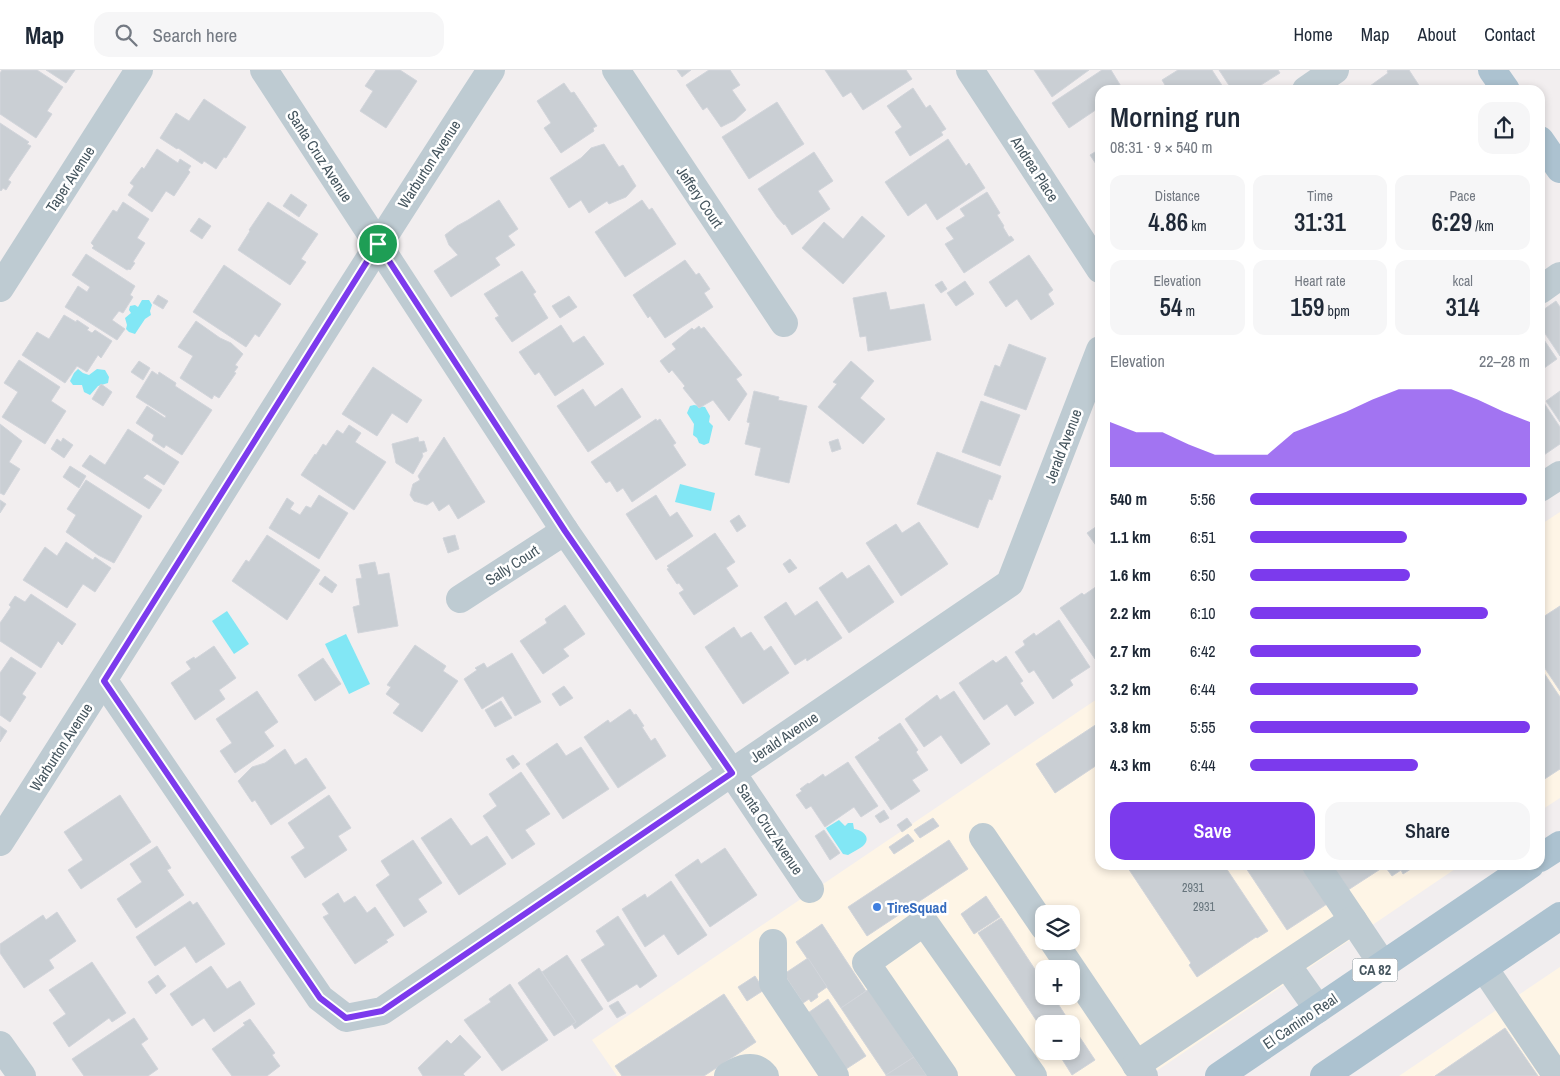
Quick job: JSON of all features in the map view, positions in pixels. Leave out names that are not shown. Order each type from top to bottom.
[{"type":"main road","points":[[1545,147],[1560,169]]},
{"type":"main road","name":"El Camino Real","points":[[1545,854],[1560,845]]},
{"type":"main road","name":"El Camino Real","points":[[1219,1076],[1519,870]]},
{"type":"main road","points":[[1333,1074],[1560,916]]},
{"type":"street","name":"Taper Avenue","points":[[0,288],[139,70]]},
{"type":"street","name":"Santa Cruz Avenue","points":[[264,70],[565,531],[732,773],[810,890]]},
{"type":"street","name":"Warburton Avenue","points":[[0,842],[104,681],[378,244],[490,70]]},
{"type":"street","name":"Jeffery Court","points":[[616,70],[784,323]]},
{"type":"street","name":"Andrea Place","points":[[970,70],[1095,261]]},
{"type":"street","points":[[1313,85],[1335,70]]},
{"type":"street","points":[[1545,286],[1560,276]]},
{"type":"street","name":"Jerald Avenue","points":[[104,681],[320,998],[346,1018],[382,1011],[1010,583],[1095,363]]},
{"type":"street","points":[[1545,485],[1560,475]]},
{"type":"street","name":"Sally Court","points":[[460,599],[565,531]]},
{"type":"street","points":[[983,837],[1035,914]]},
{"type":"street","points":[[1319,870],[1383,965]]},
{"type":"street","points":[[1059,950],[1140,1071],[1353,920]]},
{"type":"street","points":[[944,1076],[866,963],[924,922],[1033,1076]]},
{"type":"street","points":[[774,943],[773,983],[835,1076]]},
{"type":"street","points":[[1288,965],[1318,1009]]},
{"type":"street","points":[[1484,968],[1557,1076]]},
{"type":"street","points":[[0,1045],[22,1076]]},
{"type":"street","points":[[728,1076],[744,1068],[755,1068],[765,1076]]},
{"type":"shaded area","points":[[1560,512],[1560,798],[1545,808],[1545,522]]},
{"type":"shaded area","points":[[1095,700],[1095,870],[1454,870],[1149,1076],[617,1076],[592,1040]]},
{"type":"shaded area","points":[[1560,967],[1560,1076],[1399,1076]]},
{"type":"water","points":[[142,300],[149,300],[152,305],[151,315],[145,319],[135,334],[126,329],[125,318],[131,313],[129,310],[130,306],[135,305],[138,307]]},
{"type":"water","points":[[78,369],[89,375],[97,369],[105,370],[109,377],[108,383],[98,386],[90,395],[84,392],[82,385],[73,385],[70,381]]},
{"type":"water","points":[[690,406],[705,407],[710,416],[709,422],[713,426],[709,443],[704,445],[699,443],[693,435],[694,424],[687,413]]},
{"type":"water","points":[[680,484],[715,493],[711,511],[675,502]]},
{"type":"water","points":[[227,611],[249,644],[234,654],[212,621]]},
{"type":"water","points":[[346,634],[370,684],[349,694],[325,644]]},
{"type":"water","points":[[839,820],[845,826],[848,823],[853,823],[854,829],[863,833],[867,840],[863,846],[848,855],[843,854],[826,828]]},
{"type":"building","points":[[2,70],[37,70],[63,87],[47,111],[52,114],[36,138],[0,114],[0,73]]},
{"type":"building","points":[[46,70],[75,70],[66,83]]},
{"type":"building","points":[[376,70],[400,70],[417,81],[386,128],[360,111],[373,91],[365,86]]},
{"type":"building","points":[[677,70],[691,70],[682,77]]},
{"type":"building","points":[[709,70],[730,70],[740,85],[732,90],[746,110],[735,120],[721,127],[707,107],[703,110],[686,85]]},
{"type":"building","points":[[825,70],[906,70],[912,79],[863,110],[851,92],[843,97]]},
{"type":"building","points":[[1034,70],[1089,70],[1052,97]]},
{"type":"building","points":[[1102,70],[1111,70],[1120,85],[1095,85],[1095,110],[1069,128],[1052,103]]},
{"type":"building","points":[[1178,70],[1212,70],[1222,85],[1165,85],[1162,80]]},
{"type":"building","points":[[1219,70],[1278,70],[1280,73],[1261,85],[1229,85]]},
{"type":"building","points":[[1409,70],[1419,85],[1371,85],[1388,73],[1387,71]]},
{"type":"building","points":[[564,83],[571,93],[574,92],[597,126],[593,128],[594,131],[561,153],[544,128],[551,123],[537,101]]},
{"type":"building","points":[[913,88],[926,108],[930,105],[946,129],[941,132],[943,135],[910,156],[895,132],[902,127],[887,106]]},
{"type":"building","points":[[204,99],[246,127],[226,158],[224,157],[216,169],[204,161],[202,164],[160,138],[176,113],[189,121]]},
{"type":"building","points":[[777,102],[804,144],[749,179],[722,137]]},
{"type":"building","points":[[0,123],[29,142],[27,144],[31,146],[8,180],[11,182],[6,190],[3,188],[1,191],[0,190]]},
{"type":"building","points":[[948,139],[966,166],[969,163],[985,188],[937,220],[926,203],[908,216],[885,182]]},
{"type":"building","points":[[604,144],[619,167],[623,165],[636,186],[626,197],[609,204],[607,201],[589,213],[581,200],[569,208],[550,178],[581,158],[591,148]]},
{"type":"building","points":[[157,149],[178,163],[180,159],[191,166],[188,170],[190,172],[174,196],[166,191],[152,212],[128,195],[134,186],[130,183],[142,167],[144,169]]},
{"type":"building","points":[[814,152],[833,181],[818,191],[830,209],[792,235],[758,189]]},
{"type":"building","points":[[1095,152],[1095,162],[1090,155]]},
{"type":"building","points":[[987,192],[1000,213],[997,215],[1003,227],[1009,237],[1011,236],[1014,240],[964,273],[945,244],[954,239],[946,228],[965,216],[960,209]]},
{"type":"building","points":[[291,194],[307,205],[299,217],[283,206]]},
{"type":"building","points":[[499,200],[518,229],[508,236],[515,245],[495,258],[500,265],[451,297],[434,271],[458,255],[449,245],[445,235]]},
{"type":"building","points":[[642,200],[649,210],[652,208],[676,244],[625,277],[595,232]]},
{"type":"building","points":[[123,202],[149,219],[137,238],[145,243],[130,270],[127,270],[92,248],[94,246],[91,243],[113,210],[117,212]]},
{"type":"building","points":[[268,202],[318,234],[301,259],[306,262],[290,285],[238,250]]},
{"type":"building","points":[[862,216],[885,236],[843,284],[802,248],[824,222],[843,239]]},
{"type":"building","points":[[199,218],[211,226],[202,239],[190,231]]},
{"type":"building","points":[[86,254],[135,286],[130,295],[133,297],[123,313],[119,311],[112,320],[125,329],[117,340],[65,307],[78,286],[87,292],[90,287],[72,275]]},
{"type":"building","points":[[1029,255],[1053,290],[1048,294],[1054,304],[1031,320],[1017,299],[1006,307],[989,282]]},
{"type":"building","points":[[685,260],[696,275],[699,273],[710,289],[704,293],[713,307],[665,338],[650,316],[648,318],[633,295]]},
{"type":"building","points":[[224,265],[281,304],[259,337],[255,334],[246,347],[193,312]]},
{"type":"building","points":[[522,271],[536,292],[533,294],[548,318],[512,342],[495,318],[499,316],[484,294]]},
{"type":"building","points":[[942,281],[947,289],[941,293],[935,285]]},
{"type":"building","points":[[965,281],[974,294],[956,306],[947,293]]},
{"type":"building","points":[[886,292],[890,310],[924,304],[931,340],[868,351],[866,336],[860,337],[853,298]]},
{"type":"building","points":[[158,295],[168,301],[163,309],[153,303]]},
{"type":"building","points":[[569,296],[577,307],[560,318],[552,306]]},
{"type":"building","points":[[1556,301],[1560,307],[1560,356],[1545,334],[1545,309]]},
{"type":"building","points":[[64,315],[76,322],[77,320],[89,328],[87,330],[92,333],[95,330],[112,341],[101,358],[98,355],[87,372],[77,366],[65,383],[22,355],[37,332],[49,339]]},
{"type":"building","points":[[196,321],[220,338],[231,343],[243,354],[235,365],[238,367],[234,372],[236,373],[219,398],[214,395],[212,399],[180,378],[193,356],[178,347]]},
{"type":"building","points":[[561,325],[573,343],[584,336],[604,364],[555,396],[539,372],[535,375],[519,352]]},
{"type":"building","points":[[699,326],[701,329],[704,327],[742,375],[736,379],[747,394],[729,421],[713,400],[699,408],[672,370],[669,373],[660,361],[676,349],[672,344],[692,328],[694,330]]},
{"type":"building","points":[[1545,341],[1557,359],[1545,367]]},
{"type":"building","points":[[1009,344],[1046,358],[1026,410],[984,395],[995,365],[1000,367]]},
{"type":"building","points":[[19,360],[60,387],[51,401],[66,411],[45,444],[2,417],[18,392],[4,383]]},
{"type":"building","points":[[139,361],[150,368],[143,380],[131,372]]},
{"type":"building","points":[[851,361],[874,381],[860,398],[885,419],[863,444],[818,407],[837,384],[833,382]]},
{"type":"building","points":[[373,367],[422,400],[407,423],[392,413],[377,436],[342,414]]},
{"type":"building","points":[[152,371],[158,375],[159,372],[176,383],[175,386],[212,410],[182,455],[166,445],[164,448],[152,440],[154,435],[136,423],[147,406],[165,418],[166,416],[136,397]]},
{"type":"building","points":[[101,384],[112,392],[103,406],[92,399]]},
{"type":"building","points":[[622,388],[641,417],[588,452],[557,406],[583,389],[595,407]]},
{"type":"building","points":[[754,391],[779,397],[778,400],[807,406],[789,483],[755,475],[761,448],[745,444],[750,423],[747,422]]},
{"type":"building","points":[[1560,391],[1560,422],[1546,401]]},
{"type":"building","points":[[981,401],[1020,415],[1000,466],[962,452]]},
{"type":"building","points":[[1545,404],[1560,427],[1560,444],[1545,454]]},
{"type":"building","points":[[656,419],[657,421],[660,419],[676,443],[673,445],[686,465],[632,502],[623,488],[617,492],[610,481],[606,483],[591,462]]},
{"type":"building","points":[[0,424],[22,441],[9,462],[20,469],[4,495],[0,493]]},
{"type":"building","points":[[349,425],[361,433],[355,442],[386,462],[354,510],[301,475],[323,444],[326,446],[337,430],[343,434]]},
{"type":"building","points":[[128,429],[179,462],[164,485],[147,474],[143,478],[162,490],[149,509],[82,466],[90,455],[105,465]]},
{"type":"building","points":[[418,437],[419,442],[424,441],[427,451],[422,453],[423,456],[413,474],[396,463],[392,444]]},
{"type":"building","points":[[444,437],[485,502],[458,519],[449,504],[439,511],[433,501],[427,505],[414,501],[410,495],[413,484],[420,480],[418,476]]},
{"type":"building","points":[[63,438],[73,445],[64,458],[51,449],[57,439],[61,442]]},
{"type":"building","points":[[838,439],[841,449],[832,452],[829,442]]},
{"type":"building","points":[[937,452],[1001,476],[992,500],[989,499],[978,528],[917,504]]},
{"type":"building","points":[[70,466],[86,476],[79,488],[63,477]]},
{"type":"building","points":[[86,480],[142,516],[114,563],[98,555],[66,532],[76,515],[67,509]]},
{"type":"building","points":[[319,495],[348,513],[319,559],[269,528],[287,498],[294,503],[290,509],[300,515],[306,506],[311,508]]},
{"type":"building","points":[[656,495],[670,517],[677,512],[693,536],[656,560],[626,514]]},
{"type":"building","points":[[0,500],[6,504],[0,513]]},
{"type":"building","points":[[739,515],[746,526],[737,532],[730,521]]},
{"type":"building","points":[[919,522],[948,564],[901,596],[866,543],[896,524],[902,533]]},
{"type":"building","points":[[1095,527],[1095,544],[1087,533]]},
{"type":"building","points":[[715,533],[735,562],[726,568],[738,586],[694,615],[679,593],[684,590],[679,583],[677,584],[667,566]]},
{"type":"building","points":[[267,535],[320,570],[287,620],[232,581],[246,560],[249,562]]},
{"type":"building","points":[[455,535],[459,549],[448,553],[443,538]]},
{"type":"building","points":[[66,542],[93,560],[95,557],[111,568],[95,592],[83,584],[67,608],[23,580],[45,547],[57,556]]},
{"type":"building","points":[[790,559],[797,568],[789,573],[783,564]]},
{"type":"building","points":[[375,562],[378,575],[389,573],[398,626],[358,633],[353,607],[360,605],[356,579],[362,578],[359,565]]},
{"type":"building","points":[[869,565],[894,602],[849,633],[819,588],[842,572],[847,579]]},
{"type":"building","points":[[325,576],[337,585],[332,593],[319,584]]},
{"type":"building","points":[[1095,587],[1095,659],[1060,608],[1082,593],[1084,595]]},
{"type":"building","points":[[31,594],[76,624],[62,645],[58,641],[41,668],[0,641],[0,623],[11,607],[9,605],[15,596],[25,602]]},
{"type":"building","points":[[817,601],[842,638],[807,661],[806,658],[795,665],[764,617],[786,602],[795,616]]},
{"type":"building","points":[[565,605],[585,634],[563,649],[569,656],[543,674],[520,641],[547,623],[545,619]]},
{"type":"building","points":[[1560,606],[1560,691],[1545,668],[1545,616]]},
{"type":"building","points":[[1059,620],[1090,667],[1070,680],[1073,685],[1053,699],[1034,670],[1029,673],[1015,652],[1025,645],[1023,641],[1034,633],[1036,636]]},
{"type":"building","points":[[734,627],[741,638],[751,632],[764,651],[771,646],[789,673],[743,704],[705,647]]},
{"type":"building","points":[[415,645],[446,666],[443,671],[458,681],[422,732],[393,713],[400,704],[386,694],[391,687],[387,685]]},
{"type":"building","points":[[214,646],[236,678],[219,690],[225,699],[195,720],[171,683],[191,669],[186,662],[194,657],[195,659]]},
{"type":"building","points":[[512,653],[541,702],[515,716],[503,696],[482,709],[464,679],[477,670],[475,668],[484,663],[487,668]]},
{"type":"building","points":[[1006,656],[1023,681],[1020,683],[1034,703],[1015,716],[1007,704],[984,720],[959,683],[993,660],[996,663]]},
{"type":"building","points":[[11,657],[36,673],[22,694],[26,697],[10,722],[0,715],[0,673]]},
{"type":"building","points":[[323,658],[341,684],[315,701],[298,675]]},
{"type":"building","points":[[1545,674],[1560,697],[1560,769],[1545,779]]},
{"type":"building","points":[[564,686],[573,698],[560,706],[552,694]]},
{"type":"building","points":[[257,691],[278,722],[264,732],[274,746],[235,773],[220,751],[232,743],[216,719]]},
{"type":"building","points":[[954,691],[990,744],[961,764],[941,735],[924,747],[905,719],[937,695],[940,700]]},
{"type":"building","points":[[501,701],[512,718],[495,727],[485,710]]},
{"type":"building","points":[[630,709],[644,726],[642,727],[651,741],[655,738],[666,756],[618,788],[584,737],[608,720],[610,723]]},
{"type":"building","points":[[900,723],[918,750],[916,752],[928,770],[912,780],[920,791],[891,810],[855,757],[880,740],[878,738]]},
{"type":"building","points":[[1095,725],[1095,766],[1055,793],[1036,764]]},
{"type":"building","points":[[0,726],[7,731],[0,742]]},
{"type":"building","points":[[557,743],[566,756],[581,747],[609,789],[563,819],[526,764]]},
{"type":"building","points":[[285,749],[295,765],[306,758],[326,788],[271,825],[255,800],[252,802],[238,781],[252,767],[265,763]]},
{"type":"building","points":[[513,755],[520,764],[513,769],[506,759]]},
{"type":"building","points":[[848,762],[878,806],[861,817],[854,807],[825,827],[811,806],[806,809],[796,795],[808,783],[823,774],[825,777]]},
{"type":"building","points":[[521,772],[550,814],[525,830],[535,844],[512,859],[483,816],[497,806],[489,794]]},
{"type":"building","points":[[120,795],[151,842],[81,889],[68,870],[83,860],[64,832]]},
{"type":"building","points":[[329,795],[351,828],[338,836],[347,850],[305,878],[291,857],[305,848],[288,823]]},
{"type":"building","points":[[884,810],[889,818],[880,823],[875,816]]},
{"type":"building","points":[[451,818],[471,846],[487,836],[506,864],[459,895],[421,838]]},
{"type":"building","points":[[907,818],[912,825],[902,832],[897,825]]},
{"type":"building","points":[[933,818],[939,826],[920,838],[914,830]]},
{"type":"building","points":[[824,830],[840,853],[830,860],[815,836]]},
{"type":"building","points":[[908,834],[914,841],[894,854],[889,847]]},
{"type":"building","points":[[413,840],[442,883],[418,899],[427,912],[404,927],[376,885],[390,875],[381,861]]},
{"type":"building","points":[[949,840],[968,869],[867,936],[848,907]]},
{"type":"building","points":[[157,846],[171,868],[167,870],[184,895],[136,928],[117,899],[142,882],[130,864]]},
{"type":"building","points":[[725,848],[757,895],[710,927],[675,875],[698,859],[701,864]]},
{"type":"building","points":[[1129,870],[1227,870],[1268,931],[1197,977],[1189,965],[1191,963]]},
{"type":"building","points":[[1247,870],[1304,870],[1327,904],[1287,930]]},
{"type":"building","points":[[1330,870],[1379,870],[1345,892]]},
{"type":"building","points":[[1388,870],[1401,870],[1392,876]]},
{"type":"building","points":[[1401,870],[1409,870],[1403,874]]},
{"type":"building","points":[[671,881],[707,935],[678,955],[664,934],[645,947],[622,909],[645,894],[647,898]]},
{"type":"building","points":[[338,893],[344,903],[355,896],[367,913],[375,907],[394,935],[386,940],[388,942],[355,964],[323,917],[329,914],[322,904]]},
{"type":"building","points":[[986,896],[1000,917],[974,934],[961,914]]},
{"type":"building","points":[[190,901],[193,905],[197,902],[225,944],[196,963],[185,946],[155,966],[136,937]]},
{"type":"building","points":[[57,912],[76,941],[49,960],[54,968],[24,988],[0,953],[0,944],[43,915],[46,920]]},
{"type":"building","points":[[618,916],[657,976],[640,988],[637,984],[608,1002],[581,960],[605,945],[596,931]]},
{"type":"building","points":[[1001,918],[1035,969],[1035,1005],[1059,1005],[1065,1015],[1035,1015],[1035,1018],[978,933]]},
{"type":"building","points":[[822,924],[866,991],[841,1008],[796,942]]},
{"type":"building","points":[[567,955],[603,1009],[575,1029],[572,1024],[576,1022],[542,972]]},
{"type":"building","points":[[808,958],[827,987],[817,994],[818,997],[811,1002],[809,999],[803,1003],[784,974]]},
{"type":"building","points":[[92,962],[126,1013],[112,1022],[109,1018],[69,1047],[53,1023],[66,1014],[49,990]]},
{"type":"building","points":[[211,966],[227,989],[240,981],[255,1004],[214,1032],[204,1018],[192,1026],[170,994]]},
{"type":"building","points":[[539,968],[576,1022],[554,1036],[518,983]]},
{"type":"building","points":[[158,975],[166,986],[156,994],[148,982]]},
{"type":"building","points":[[755,976],[764,990],[747,1001],[738,987]]},
{"type":"building","points":[[510,984],[548,1040],[502,1071],[464,1020],[491,1002],[489,999]]},
{"type":"building","points":[[869,989],[914,1057],[886,1075],[841,1008]]},
{"type":"building","points":[[724,994],[756,1042],[704,1076],[622,1076],[615,1066]]},
{"type":"building","points":[[828,999],[866,1056],[843,1071],[805,1015]]},
{"type":"building","points":[[618,1001],[626,1013],[617,1018],[609,1006]]},
{"type":"building","points":[[134,1018],[148,1039],[141,1044],[158,1069],[148,1076],[84,1076],[72,1059]]},
{"type":"building","points":[[250,1019],[275,1053],[272,1055],[280,1066],[267,1076],[232,1076],[212,1049],[245,1025],[243,1023]]},
{"type":"building","points":[[1505,1028],[1538,1076],[1435,1076]]},
{"type":"building","points":[[460,1035],[481,1057],[463,1074],[465,1076],[423,1076],[418,1068],[447,1040],[451,1044]]},
{"type":"building","points":[[1080,1038],[1095,1060],[1072,1075],[1063,1060],[1080,1060]]},
{"type":"building","points":[[914,1057],[927,1076],[886,1076],[886,1075]]},
{"type":"place","name":"TireSquad","points":[[877,907]]},
{"type":"route","points":[[378,244],[565,531],[732,773],[382,1011],[346,1018],[320,998],[104,681],[378,244]]}]
